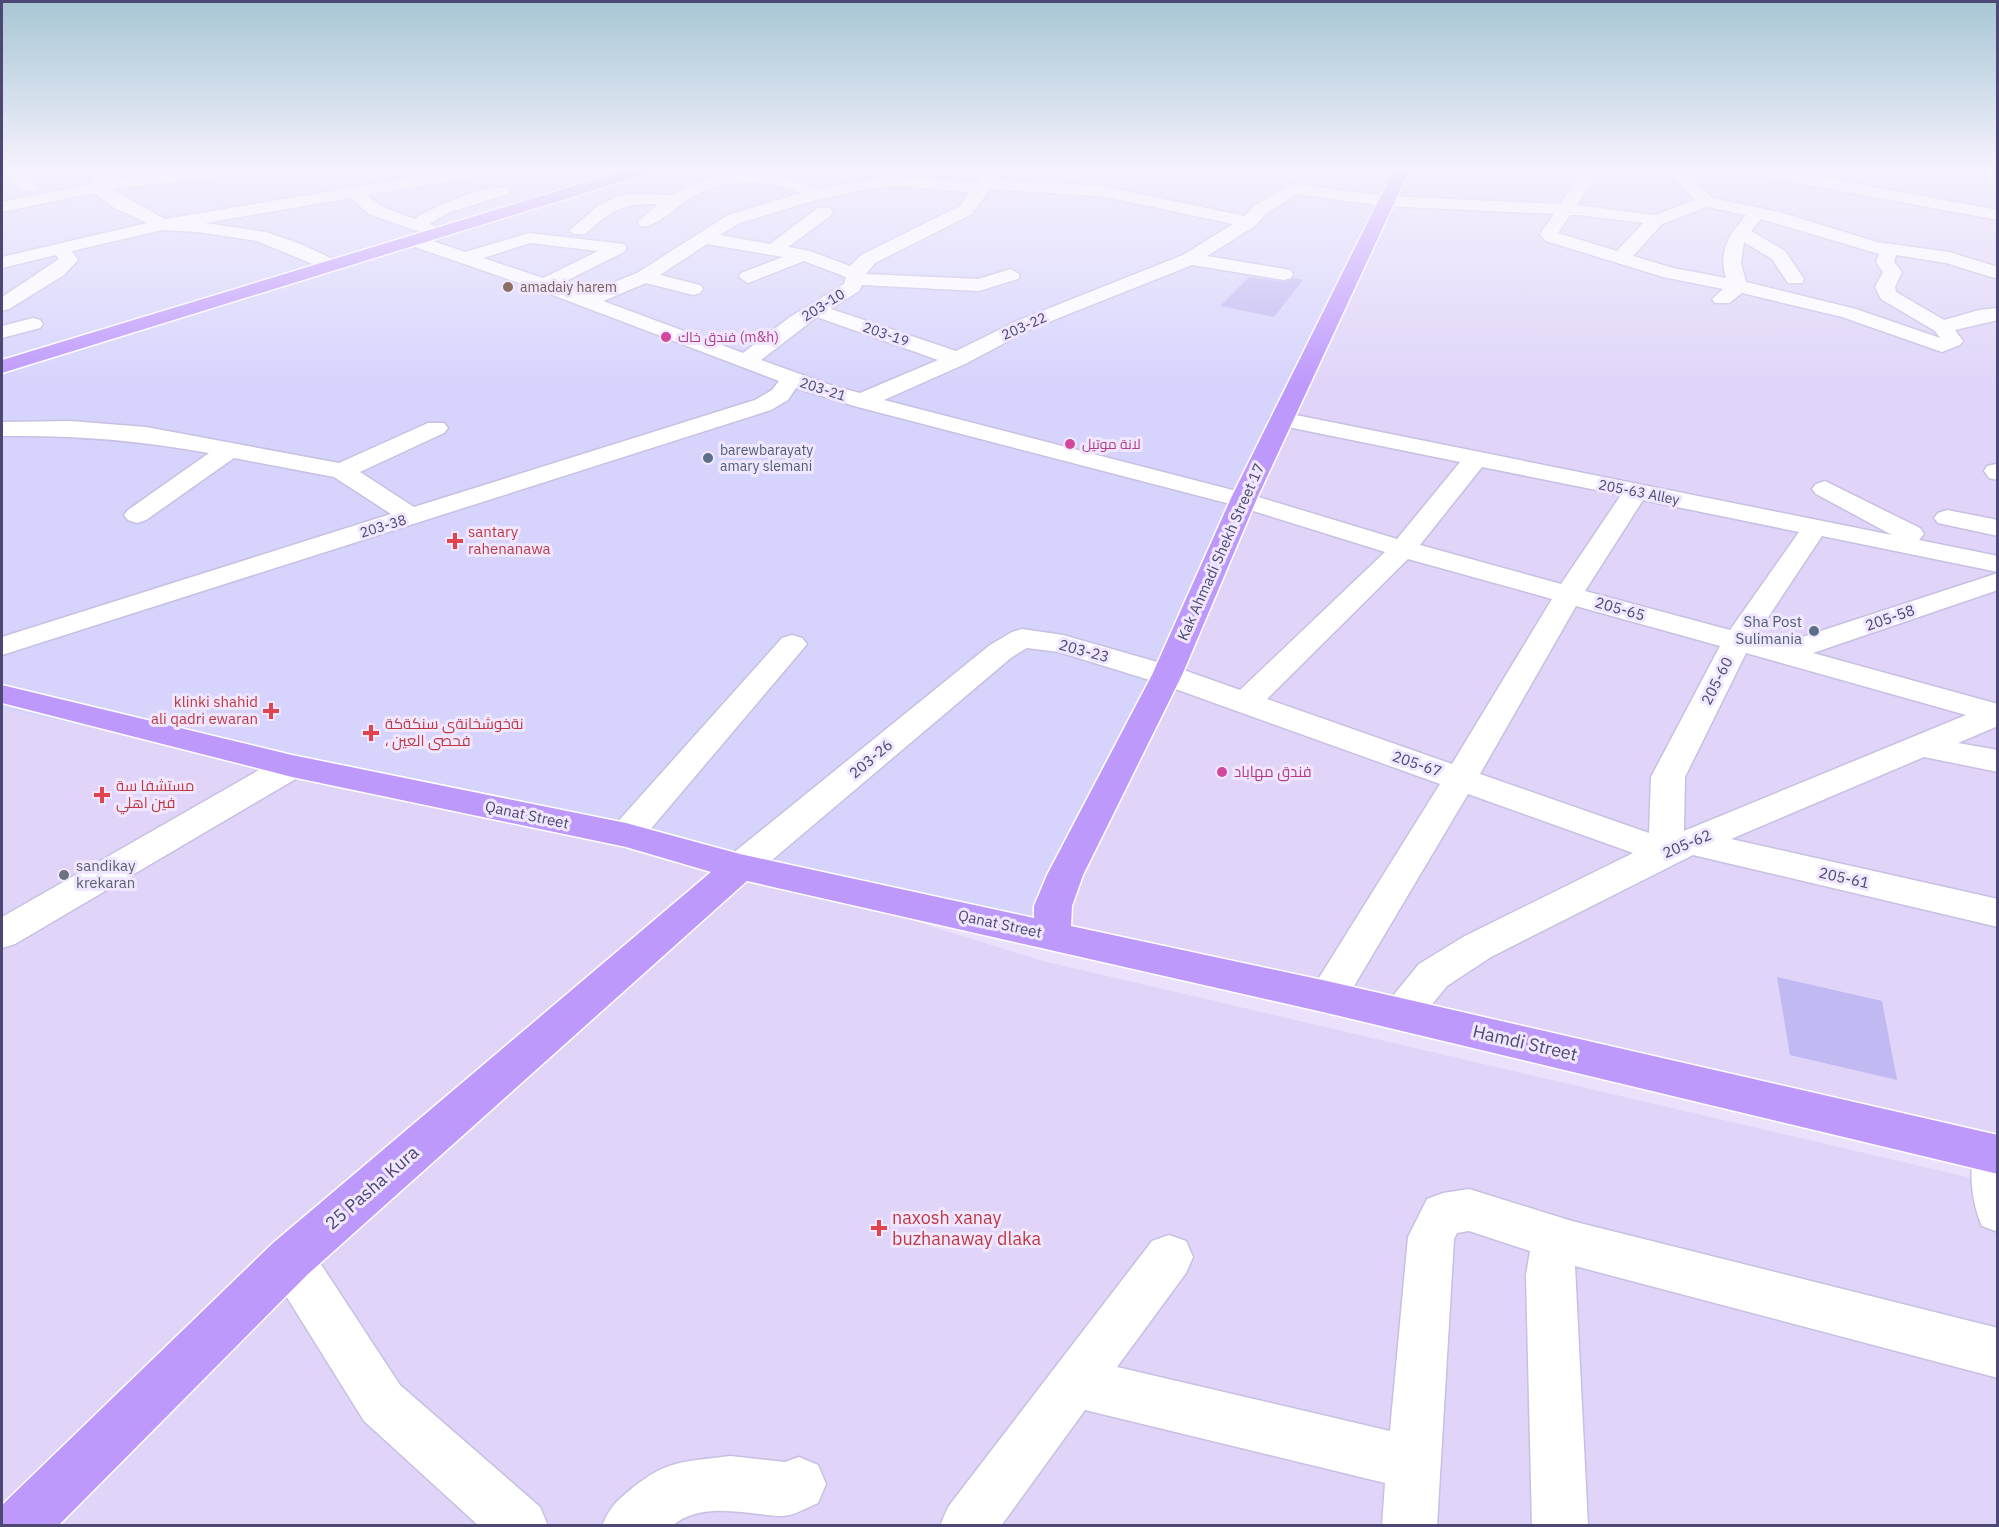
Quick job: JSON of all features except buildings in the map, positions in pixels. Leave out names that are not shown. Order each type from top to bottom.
[{"type":"main road","points":[[2,367],[332,266],[392,242]]},
{"type":"main road","name":"Kak Ahmadi Shekh Street 17","points":[[1052,936],[1053,906],[1065,875],[1167,675],[1243,500],[1365,242]]},
{"type":"main road","name":"Qanat Street","points":[[2,694],[292,766],[626,835],[740,867],[1052,936]]},
{"type":"main road","name":"25 Pasha Kura","points":[[19,1526],[290,1259],[740,867]]},
{"type":"main road","name":"Hamdi Street","points":[[1052,936],[1401,1014],[1996,1155]]},
{"type":"street","points":[[2,262],[88,242]]},
{"type":"street","points":[[213,242],[245,250],[297,249]]},
{"type":"street","points":[[278,242],[332,266]]},
{"type":"street","name":"203-21","points":[[434,242],[465,258],[544,285],[791,379],[852,399],[1243,500]]},
{"type":"street","points":[[465,258],[515,242]]},
{"type":"street","points":[[544,285],[618,248],[567,242]]},
{"type":"street","points":[[585,302],[644,277],[697,242]]},
{"type":"street","points":[[731,242],[804,255],[855,276],[979,285],[1011,275]]},
{"type":"street","points":[[774,249],[781,242]]},
{"type":"street","name":"203-10","points":[[745,362],[797,321],[852,286],[860,265],[901,242]]},
{"type":"street","name":"203-22","points":[[852,399],[957,359],[1024,325],[1190,260],[1218,242]]},
{"type":"street","points":[[1569,242],[1670,273],[1738,286],[1849,313],[1942,346],[1953,341],[1942,327],[1888,295],[1885,287],[1893,272],[1881,255]]},
{"type":"street","points":[[1621,258],[1635,242]]},
{"type":"street","points":[[1733,242],[1733,267],[1738,286]]},
{"type":"street","points":[[1758,242],[1786,259],[1795,279]]},
{"type":"street","points":[[1846,242],[1981,287]]},
{"type":"street","points":[[2,305],[57,271],[69,260],[61,249]]},
{"type":"street","points":[[1881,255],[1930,254],[1998,273]]},
{"type":"street","points":[[748,277],[804,255]]},
{"type":"street","points":[[1190,260],[1284,274]]},
{"type":"street","points":[[644,277],[693,289]]},
{"type":"street","points":[[1703,300],[1724,299],[1738,286]]},
{"type":"street","name":"203-19","points":[[815,310],[957,359]]},
{"type":"street","points":[[1942,327],[1979,316],[1998,314]]},
{"type":"street","points":[[2,332],[33,324]]},
{"type":"street","name":"203-38","points":[[2,646],[763,405],[780,395],[791,379]]},
{"type":"street","name":"203-38","points":[[763,405],[852,399]]},
{"type":"street","name":"205-63 Alley","points":[[1281,419],[1998,564]]},
{"type":"street","points":[[2,429],[70,428],[146,434],[342,471],[412,517]]},
{"type":"street","points":[[342,471],[436,428]]},
{"type":"street","points":[[137,515],[228,451]]},
{"type":"street","points":[[1245,703],[1403,549],[1476,459]]},
{"type":"street","points":[[1825,489],[1886,523],[1959,556]]},
{"type":"street","points":[[1327,997],[1460,779],[1568,595],[1636,491]]},
{"type":"street","name":"205-65","points":[[1243,500],[1403,549],[1998,714]]},
{"type":"street","points":[[1947,518],[1998,528]]},
{"type":"street","name":"205-60","points":[[1678,847],[1668,777],[1737,642],[1815,527]]},
{"type":"street","name":"205-58","points":[[1782,654],[1998,581]]},
{"type":"street","name":"203-23","points":[[1001,651],[1022,638],[1063,644],[1167,675]]},
{"type":"street","points":[[626,835],[792,644]]},
{"type":"street","name":"203-26","points":[[740,867],[1001,651]]},
{"type":"street","name":"205-67","points":[[1167,675],[1460,779],[1678,847]]},
{"type":"street","name":"205-62","points":[[1401,1014],[1433,975],[1453,960],[1678,847],[1998,714]]},
{"type":"street","points":[[1921,746],[1998,761]]},
{"type":"street","points":[[2,934],[292,766]]},
{"type":"street","name":"205-61","points":[[1678,847],[1998,913]]},
{"type":"street","points":[[1996,1155],[1998,1211]]},
{"type":"street","points":[[1409,1526],[1431,1237],[1443,1214],[1469,1210],[1572,1244],[1998,1353]]},
{"type":"street","points":[[1560,1526],[1550,1275],[1554,1251],[1572,1244]]},
{"type":"street","points":[[966,1526],[1170,1257]]},
{"type":"street","points":[[290,1259],[382,1403],[521,1526]]},
{"type":"street","points":[[1073,1382],[1414,1463]]},
{"type":"street","points":[[629,1526],[671,1491],[730,1483],[785,1489],[799,1484]]},
{"type":"shaded area","points":[[2,242],[402,242],[2,365]]},
{"type":"shaded area","points":[[407,242],[1381,242],[1281,419],[1052,935],[1019,944],[740,867],[292,766],[2,710],[2,367]]},
{"type":"shaded area","points":[[1368,242],[1997,242],[1997,1170],[1052,935]]},
{"type":"shaded area","points":[[2,710],[292,766],[740,867],[1043,961],[1997,1184],[1997,1525],[2,1525]]},
{"type":"place","name":"amadaiy harem","points":[[508,287]]},
{"type":"place","name":"فندق خاك (m&h)","points":[[666,337]]},
{"type":"place","name":"لانة موتيل","points":[[1070,444]]},
{"type":"place","name":"barewbarayaty amary slemani","points":[[708,458]]},
{"type":"place","name":"santary rahenanawa","points":[[455,541]]},
{"type":"place","name":"Sha Post Sulimania","points":[[1814,631]]},
{"type":"place","name":"klinki shahid ali qadri ewaran","points":[[271,711]]},
{"type":"place","name":"نةخوشخانةى سنكةكة ، فحصى العين","points":[[371,733]]},
{"type":"place","name":"فندق مهاباد","points":[[1222,772]]},
{"type":"place","name":"مستشفا سة فين اهلي","points":[[102,795]]},
{"type":"place","name":"sandikay krekaran","points":[[64,875]]},
{"type":"place","name":"naxosh xanay buzhanaway dlaka","points":[[879,1228]]}]
